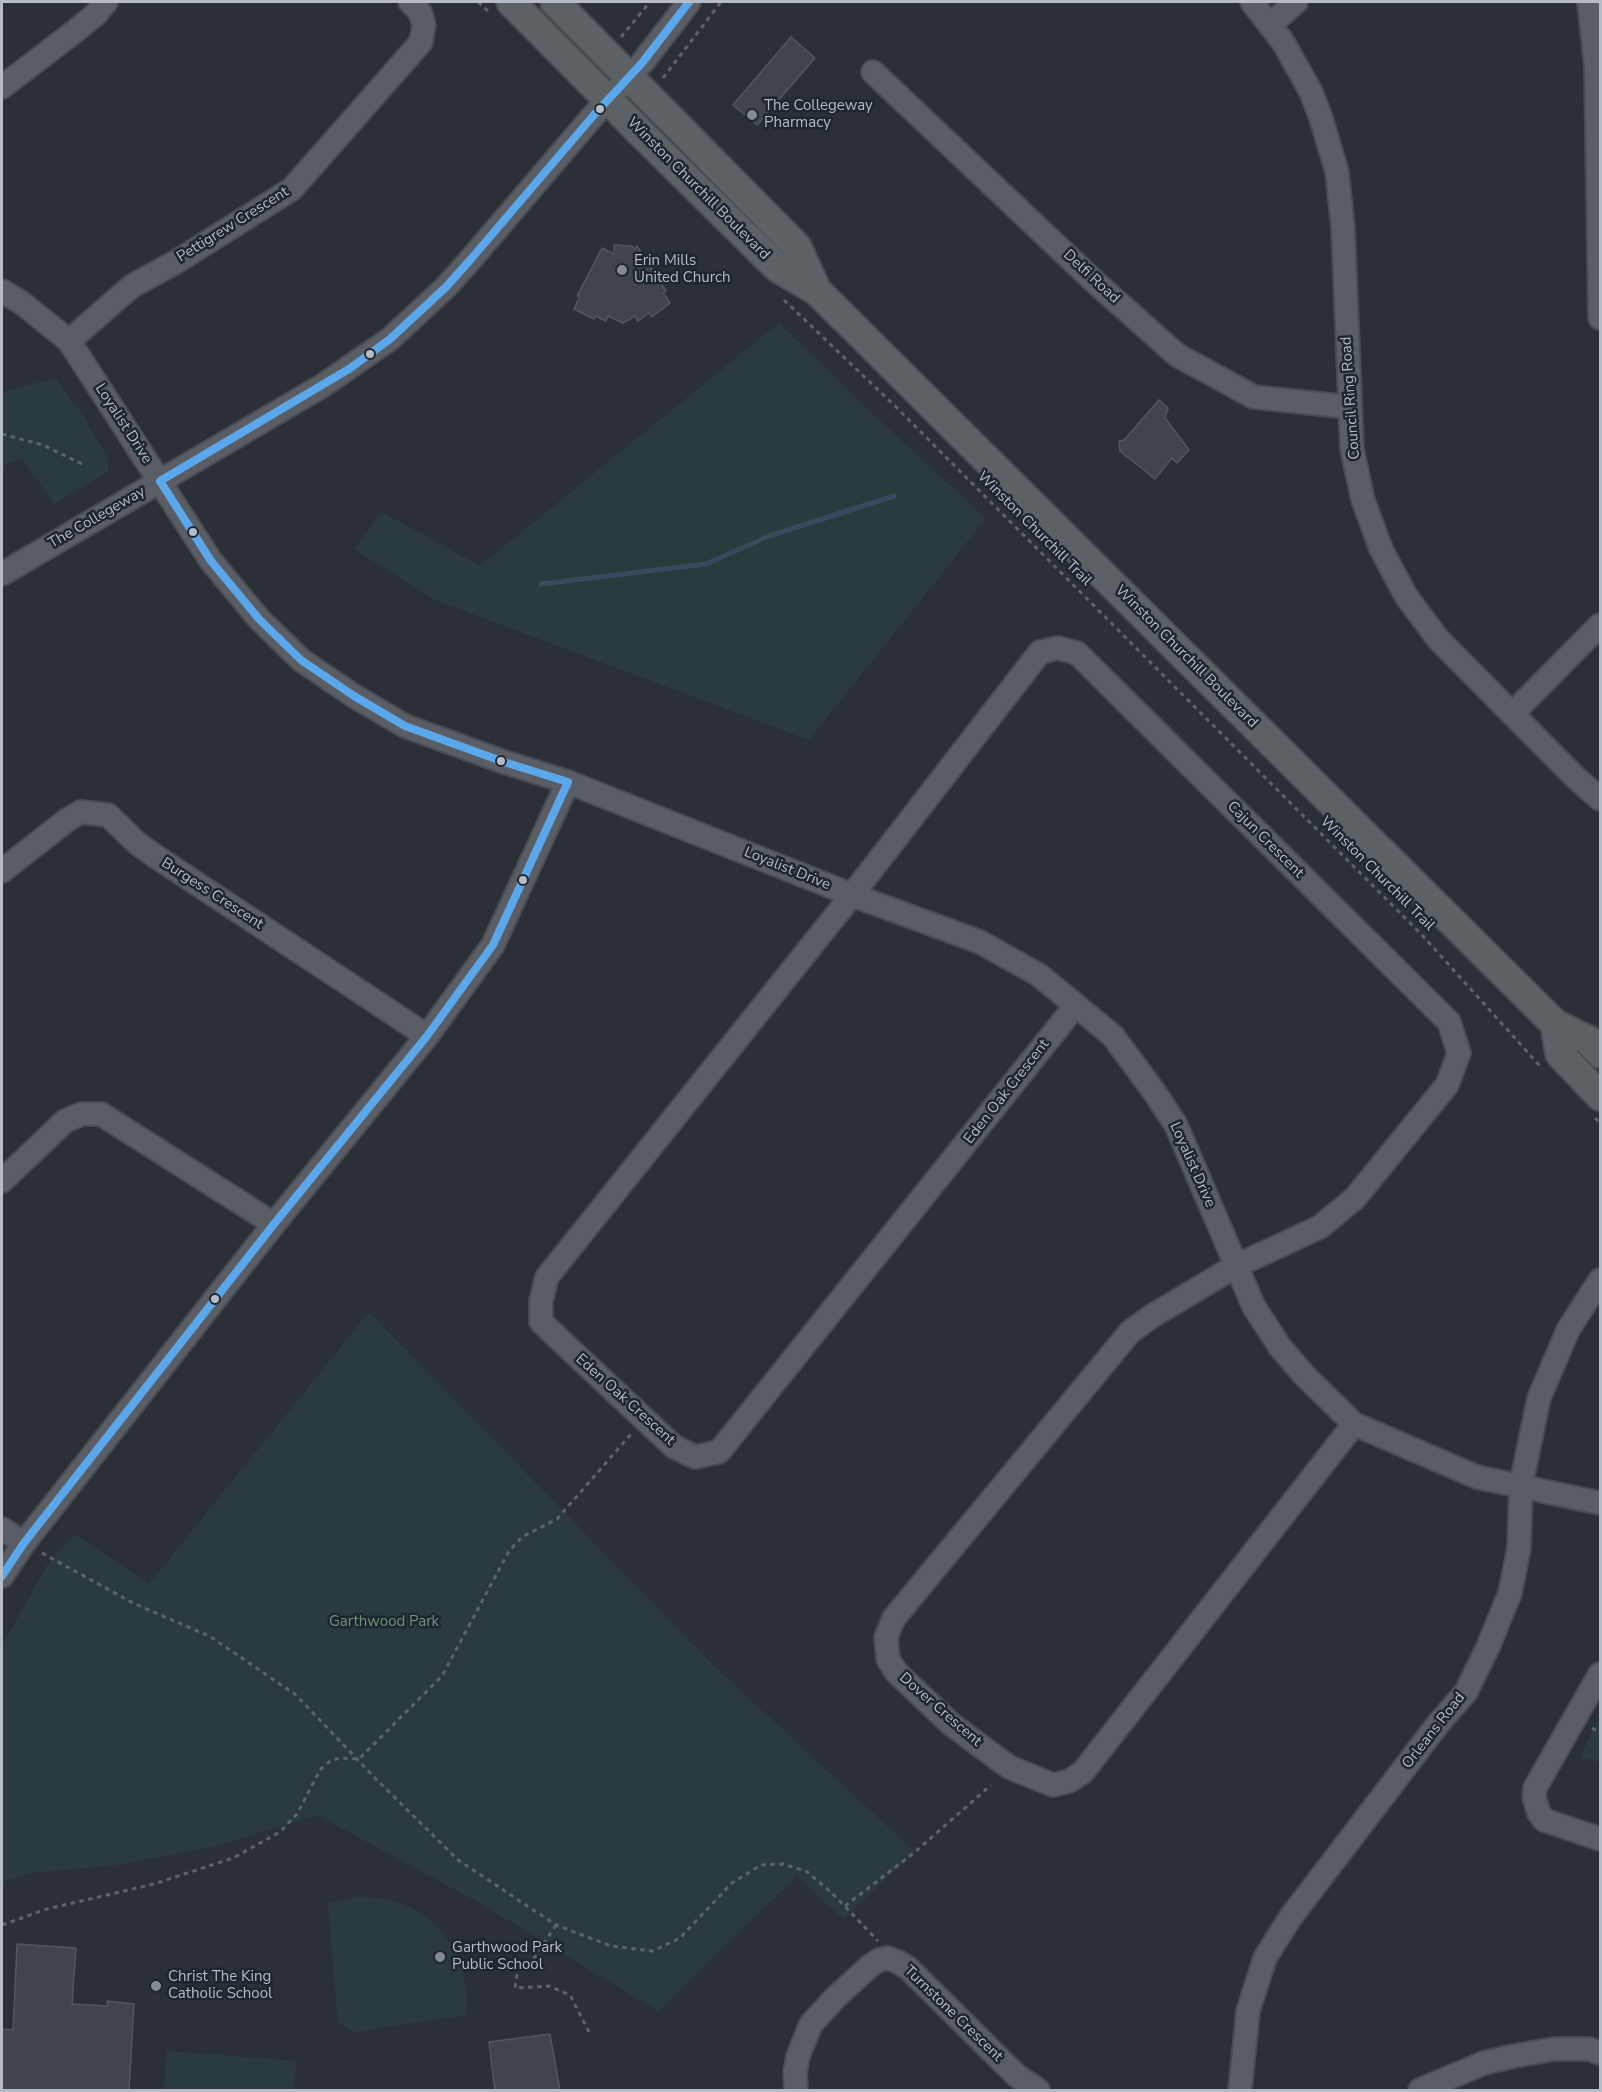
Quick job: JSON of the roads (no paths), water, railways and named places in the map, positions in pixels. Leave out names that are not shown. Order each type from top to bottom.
[{"type":"main road","name":"Winston Churchill Boulevard","points":[[511,2],[778,267],[817,291],[1555,1024],[1588,1040],[1600,1053]]},
{"type":"main road","name":"Winston Churchill Boulevard","points":[[557,2],[797,247],[817,291]]},
{"type":"main road","points":[[1555,1024],[1560,1054],[1600,1096]]},
{"type":"street","points":[[2,87],[74,32],[96,14],[106,2]]},
{"type":"street","name":"Pettigrew Crescent","points":[[69,341],[132,286],[176,262],[292,189],[421,42],[424,25],[420,12],[410,2]]},
{"type":"street","name":"Council Ring Road","points":[[1252,2],[1271,24],[1311,92],[1337,172],[1343,228],[1352,449],[1363,500],[1392,573],[1421,618],[1438,639],[1575,777],[1600,799]]},
{"type":"street","points":[[1271,24],[1296,2]]},
{"type":"street","points":[[1589,2],[1598,67],[1600,318]]},
{"type":"street","name":"The Collegeway","points":[[2,574],[349,369],[390,339],[446,287],[630,76],[678,6]]},
{"type":"street","name":"Delfi Road","points":[[873,72],[1096,283],[1178,355],[1254,398],[1349,407]]},
{"type":"street","name":"Loyalist Drive","points":[[2,291],[22,303],[69,341],[211,561],[259,618],[301,660],[354,696],[405,726],[504,762],[568,782],[852,895],[980,942],[1039,975],[1113,1036],[1155,1093],[1176,1125],[1254,1307],[1280,1347],[1304,1375],[1354,1424],[1477,1477],[1600,1503]]},
{"type":"street","points":[[1512,714],[1600,625]]},
{"type":"street","name":"Cajun Crescent","points":[[852,895],[1040,652],[1058,648],[1077,653],[1449,1022],[1459,1053],[1447,1085],[1355,1198],[1320,1227],[1236,1266]]},
{"type":"street","points":[[2,1576],[24,1543],[273,1224],[427,1036],[493,945],[568,782]]},
{"type":"street","name":"Burgess Crescent","points":[[2,872],[67,820],[81,812],[108,815],[137,843],[427,1036]]},
{"type":"street","name":"Eden Oak Crescent","points":[[852,895],[547,1277],[541,1301],[541,1322],[674,1446],[695,1457],[719,1452],[1076,1005]]},
{"type":"street","points":[[2,1181],[65,1121],[82,1113],[100,1114],[273,1224]]},
{"type":"street","name":"Dover Crescent","points":[[1236,1266],[1152,1316],[1130,1332],[894,1618],[886,1637],[888,1659],[896,1672],[951,1724],[1009,1767],[1053,1785],[1070,1781],[1083,1772],[1354,1424]]},
{"type":"street","name":"Orleans Road","points":[[1240,2091],[1248,2012],[1265,1958],[1290,1918],[1438,1724],[1466,1692],[1488,1647],[1510,1593],[1519,1548],[1521,1485],[1539,1398],[1568,1330],[1600,1280]]},
{"type":"street","points":[[2,1529],[24,1543]]},
{"type":"street","points":[[1600,1674],[1535,1788],[1534,1797],[1544,1820],[1600,1839]]},
{"type":"street","name":"Turnstone Crescent","points":[[796,2091],[795,2073],[798,2056],[812,2024],[835,1998],[870,1966],[879,1960],[888,1958],[908,1968],[1016,2075],[1038,2091]]},
{"type":"street","points":[[1420,2091],[1484,2063],[1514,2056],[1554,2049],[1589,2049],[1600,2053]]},
{"type":"waterway","points":[[541,584],[706,564],[769,536],[894,496]]},
{"type":"place","name":"The Collegeway Pharmacy","points":[[752,115]]},
{"type":"place","name":"Erin Mills United Church","points":[[622,270]]},
{"type":"place","name":"Garthwood Park Public School","points":[[440,1957]]},
{"type":"place","name":"Christ The King Catholic School","points":[[156,1986]]},
{"type":"park label","name":"Garthwood Park","points":[[384,1622]]}]
